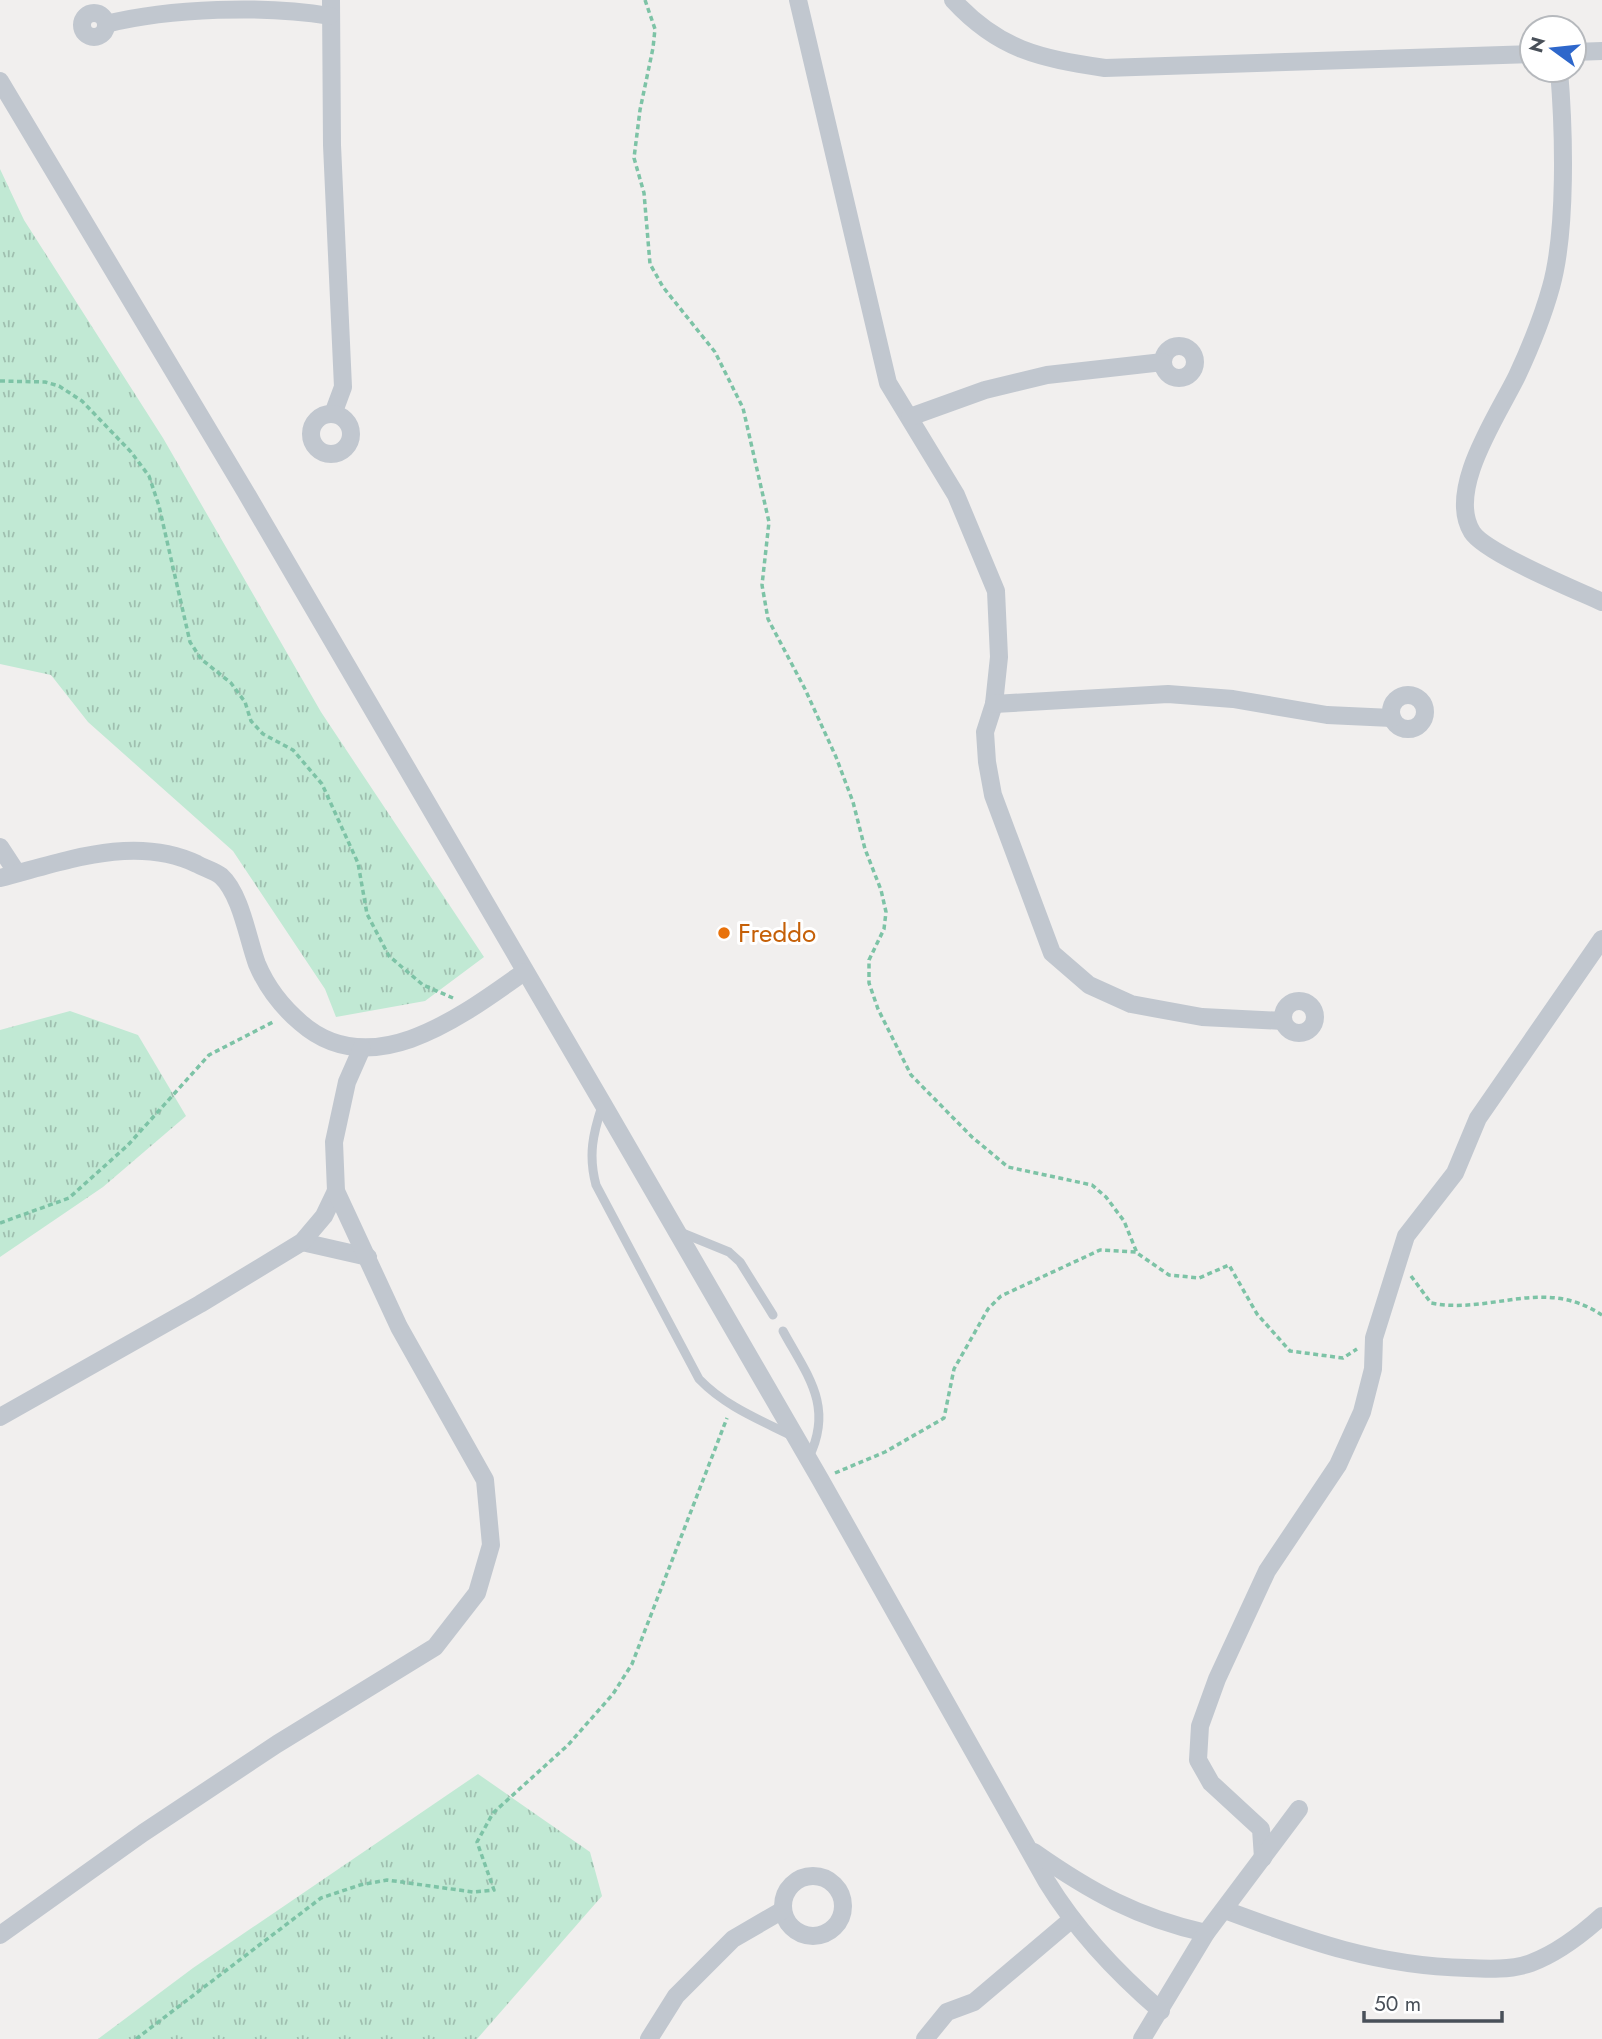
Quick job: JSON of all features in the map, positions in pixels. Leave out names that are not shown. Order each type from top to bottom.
[{"type":"street","points":[[798,0],[888,383],[956,495],[994,582],[1000,632],[994,704],[985,732],[993,794],[1052,953],[1089,985],[1131,1004],[1202,1017],[1283,1021]]},
{"type":"street","points":[[953,0],[978,26],[1017,49],[1058,61],[1105,68],[1518,54]]},
{"type":"street","points":[[106,24],[130,18],[267,8],[331,8],[332,145],[343,387],[334,414]]},
{"type":"street","points":[[0,81],[245,491],[603,1104],[820,1479],[1047,1882],[1072,1919],[1161,2011]]},
{"type":"street","points":[[1559,84],[1560,225],[1552,286],[1518,373],[1475,457],[1463,507],[1472,534],[1513,561],[1602,602]]},
{"type":"street","points":[[910,417],[985,390],[1047,374],[1163,362]]},
{"type":"street","points":[[994,704],[1168,694],[1233,699],[1327,715],[1392,719]]},
{"type":"street","points":[[0,847],[8,876],[125,849],[179,856],[221,876],[243,914],[257,964],[278,1003],[317,1037],[344,1047],[362,1048],[424,1035],[466,1013],[524,972]]},
{"type":"street","points":[[1264,1858],[1261,1829],[1211,1783],[1198,1760],[1200,1726],[1217,1679],[1267,1571],[1338,1465],[1362,1412],[1373,1369],[1374,1338],[1406,1236],[1455,1173],[1478,1118],[1602,939]]},
{"type":"street","points":[[0,1935],[221,1781],[436,1647],[477,1593],[491,1545],[485,1480],[399,1327],[336,1191],[334,1142],[348,1082],[362,1048]]},
{"type":"street","points":[[0,1417],[200,1304],[302,1241],[324,1216],[336,1191]]},
{"type":"street","points":[[302,1241],[368,1257]]},
{"type":"street","points":[[1142,2039],[1206,1933],[1299,1810]]},
{"type":"street","points":[[1031,1850],[1116,1905],[1162,1924],[1206,1933]]},
{"type":"street","points":[[649,2039],[676,1996],[733,1939],[783,1910]]},
{"type":"street","points":[[1225,1910],[1358,1956],[1438,1968],[1484,1969],[1530,1963],[1576,1940],[1602,1916]]},
{"type":"street","points":[[925,2039],[947,2011],[974,2002],[1072,1919]]},
{"type":"lane","points":[[603,1104],[593,1133],[590,1161],[596,1185],[699,1379],[715,1395],[732,1406],[796,1438]]},
{"type":"lane","points":[[676,1231],[729,1252],[740,1262],[774,1315]]},
{"type":"lane","points":[[783,1331],[819,1402],[817,1439],[808,1458]]},
{"type":"path","points":[[645,0],[655,29],[635,158],[643,193],[650,264],[663,287],[715,352],[743,408],[769,522],[762,584],[768,619],[805,689],[836,757],[884,901],[884,929],[869,960],[870,982],[878,1009],[911,1075],[972,1137],[1008,1167],[1092,1185],[1106,1197],[1124,1221],[1137,1253]]},
{"type":"path","points":[[0,381],[45,382],[60,386],[82,401],[131,452],[149,476],[159,506],[190,642],[201,659],[218,671],[238,692],[245,702],[251,721],[262,734],[293,750],[322,784],[358,863],[367,914],[390,956],[424,985],[456,1000],[466,1013]]},
{"type":"path","points":[[0,1223],[69,1198],[128,1145],[209,1055],[290,1014]]},
{"type":"path","points":[[820,1479],[885,1452],[944,1418],[954,1368],[988,1310],[1001,1296],[1100,1250],[1137,1253],[1169,1275],[1199,1278],[1229,1265],[1257,1314],[1290,1351],[1343,1358],[1374,1338]]},
{"type":"path","points":[[1398,1257],[1431,1303],[1454,1307],[1492,1300],[1528,1300],[1556,1295],[1581,1301],[1602,1315]]},
{"type":"path","points":[[135,2039],[321,1898],[360,1885],[387,1880],[473,1892],[494,1890],[477,1842],[493,1813],[568,1745],[613,1694],[632,1664],[732,1406]]},
{"type":"green space","points":[[0,169],[24,220],[163,438],[321,712],[484,957],[425,1001],[336,1017],[325,989],[233,851],[88,722],[51,675],[0,664]]},
{"type":"green space","points":[[70,1011],[138,1035],[186,1116],[103,1187],[0,1257],[0,1030]]},
{"type":"green space","points":[[478,1774],[590,1852],[602,1896],[477,2039],[98,2039],[193,1968]]},
{"type":"place","name":"Freddo","points":[[724,933]]}]
